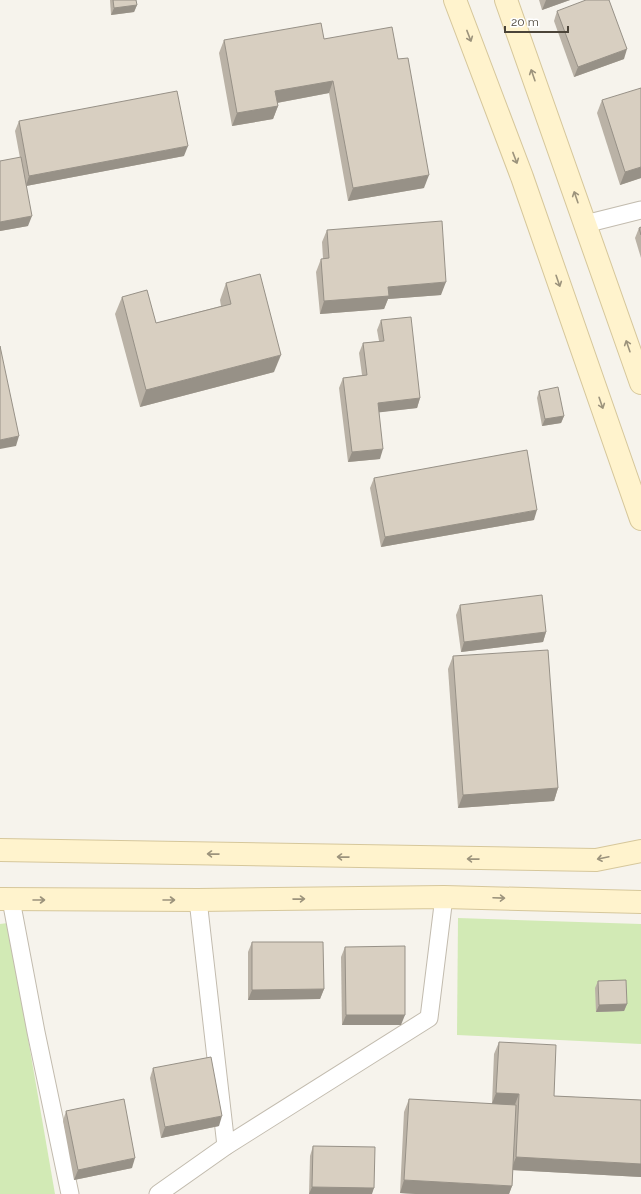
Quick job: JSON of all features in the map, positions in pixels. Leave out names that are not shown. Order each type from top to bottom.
[{"type":"main road","points":[[455,0],[522,177],[641,519]]},
{"type":"main road","points":[[506,0],[641,383]]},
{"type":"main road","points":[[0,850],[596,860],[641,851]]},
{"type":"main road","points":[[5,900],[198,900],[444,897],[641,902]]},
{"type":"street","points":[[585,224],[641,210]]},
{"type":"street","points":[[158,1194],[226,1146],[429,1018],[444,897]]},
{"type":"street","points":[[5,900],[36,1032],[70,1194]]},
{"type":"street","points":[[198,900],[226,1146]]},
{"type":"green space","points":[[458,918],[641,924],[641,1044],[457,1035]]},
{"type":"green space","points":[[8,923],[55,1194],[0,1194],[0,924]]},
{"type":"building","points":[[113,0],[136,0],[137,5],[114,8]]},
{"type":"building","points":[[586,0],[609,0],[627,49],[578,67],[557,11]]},
{"type":"building","points":[[321,23],[324,39],[392,27],[398,59],[408,58],[429,175],[353,188],[333,81],[275,91],[278,106],[237,113],[224,40]]},
{"type":"building","points":[[641,88],[641,167],[625,172],[602,100]]},
{"type":"building","points":[[177,91],[188,146],[29,176],[19,121]]},
{"type":"building","points":[[21,157],[32,216],[0,222],[0,161]]},
{"type":"building","points":[[442,221],[446,282],[388,287],[389,296],[324,301],[321,259],[329,258],[327,230]]},
{"type":"building","points":[[260,274],[281,355],[146,390],[122,297],[147,290],[156,323],[231,304],[226,283]]},
{"type":"building","points":[[411,317],[420,398],[378,403],[383,449],[352,452],[343,378],[367,375],[363,343],[384,341],[381,320]]},
{"type":"building","points":[[0,346],[19,436],[0,440]]},
{"type":"building","points":[[558,387],[564,416],[545,419],[539,391]]},
{"type":"building","points":[[527,450],[537,510],[385,537],[374,478]]},
{"type":"building","points":[[542,595],[546,632],[464,642],[460,605]]},
{"type":"building","points":[[548,650],[558,788],[463,795],[453,656]]},
{"type":"building","points":[[252,942],[323,942],[324,989],[252,990]]},
{"type":"building","points":[[405,946],[405,1015],[346,1015],[345,947]]},
{"type":"building","points":[[626,980],[627,1004],[599,1005],[598,981]]},
{"type":"building","points":[[499,1042],[556,1045],[554,1096],[641,1100],[641,1164],[516,1157],[519,1094],[496,1093]]},
{"type":"building","points":[[211,1057],[222,1116],[165,1127],[153,1068]]},
{"type":"building","points":[[124,1099],[135,1158],[78,1170],[66,1111]]},
{"type":"building","points":[[409,1099],[516,1105],[512,1186],[404,1180]]},
{"type":"building","points":[[313,1146],[375,1147],[374,1188],[312,1187]]}]
